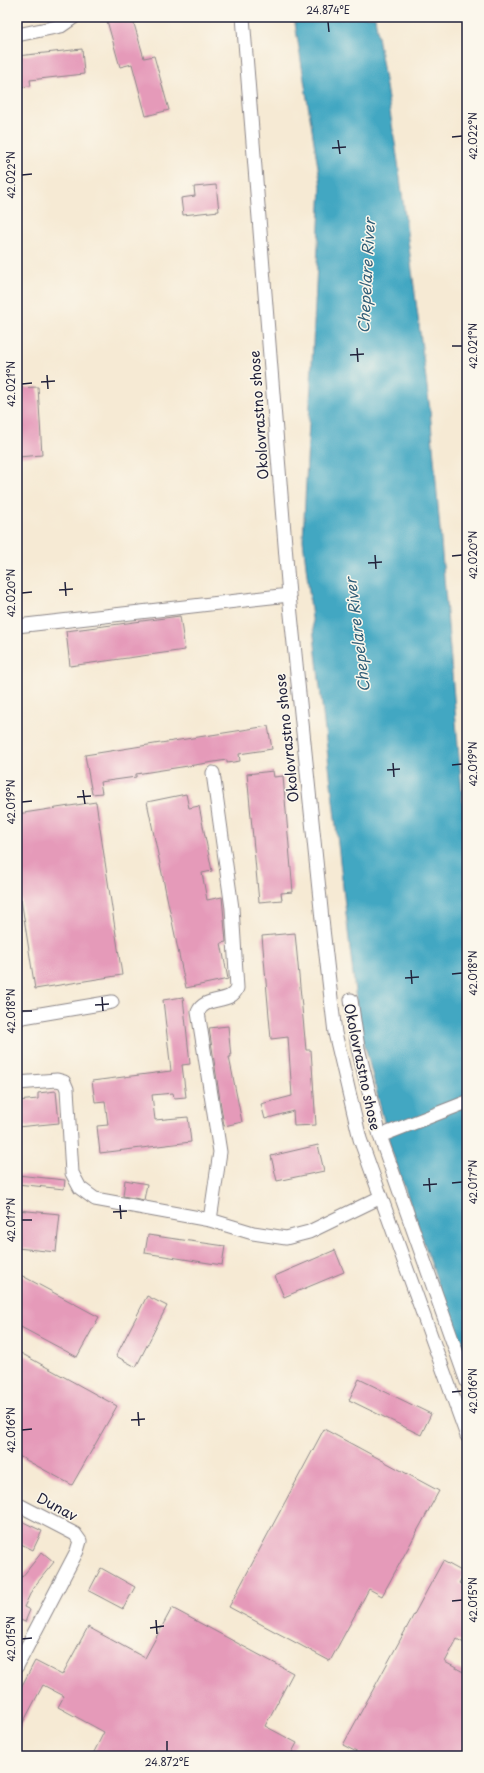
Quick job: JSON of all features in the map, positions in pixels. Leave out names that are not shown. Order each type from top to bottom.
[{"type":"street","points":[[17,35],[61,26],[74,17]]},
{"type":"street","name":"Okolovrastno shose","points":[[243,17],[289,595],[323,929],[336,1033],[360,1139],[467,1436]]},
{"type":"street","points":[[17,626],[289,595]]},
{"type":"street","points":[[210,1220],[220,1152],[198,1012],[205,1003],[231,996],[235,993],[237,988],[232,908],[213,773]]},
{"type":"street","points":[[351,1000],[358,1048],[380,1136],[467,1382]]},
{"type":"street","points":[[17,1018],[112,1002]]},
{"type":"street","points":[[17,1083],[57,1080],[64,1082],[67,1089],[72,1173],[80,1188],[95,1199],[210,1220],[253,1233],[286,1238],[309,1232],[381,1197]]},
{"type":"street","points":[[380,1136],[467,1102]]},
{"type":"street","name":"Dunav","points":[[17,1504],[75,1534],[80,1541],[77,1551],[17,1666]]},
{"type":"water","name":"Chepelare River","points":[[294,17],[375,17],[398,162],[430,410],[467,853],[467,1366],[391,1149],[358,1018],[303,540],[321,186]]},
{"type":"building","points":[[106,17],[132,17],[144,58],[154,56],[169,110],[146,116],[132,64],[120,67]]},
{"type":"building","points":[[82,49],[84,74],[30,80],[31,86],[17,87],[17,56]]},
{"type":"building","points":[[216,185],[219,211],[183,215],[181,198],[195,196],[194,187]]},
{"type":"building","points":[[38,387],[42,455],[18,457],[17,388]]},
{"type":"building","points":[[180,616],[185,650],[70,666],[66,631]]},
{"type":"building","points":[[268,726],[272,749],[239,754],[240,761],[227,763],[227,760],[136,774],[136,777],[100,782],[102,793],[92,794],[85,755]]},
{"type":"building","points":[[273,771],[274,777],[283,776],[293,892],[281,893],[282,900],[259,902],[247,774]]},
{"type":"building","points":[[186,794],[189,808],[199,806],[212,871],[202,873],[207,900],[222,897],[226,942],[221,943],[228,979],[186,988],[147,802]]},
{"type":"building","points":[[96,802],[122,975],[35,989],[21,899],[17,900],[17,814]]},
{"type":"building","points":[[295,933],[306,1050],[311,1050],[316,1125],[294,1126],[293,1111],[265,1119],[261,1104],[292,1096],[288,1037],[271,1039],[262,936]]},
{"type":"building","points":[[183,997],[190,1064],[182,1065],[186,1097],[174,1098],[173,1093],[152,1095],[155,1120],[188,1117],[191,1142],[100,1153],[97,1126],[108,1125],[105,1101],[95,1102],[92,1081],[171,1071],[163,1000]]},
{"type":"building","points":[[228,1026],[231,1057],[229,1057],[242,1122],[224,1126],[209,1028]]},
{"type":"building","points":[[56,1091],[59,1123],[17,1127],[17,1101],[38,1099],[38,1093]]},
{"type":"building","points":[[318,1145],[324,1171],[277,1181],[271,1156]]},
{"type":"building","points":[[17,1175],[65,1180],[64,1189],[17,1184]]},
{"type":"building","points":[[125,1180],[147,1184],[144,1200],[123,1196]]},
{"type":"building","points":[[17,1210],[60,1214],[56,1252],[17,1248]]},
{"type":"building","points":[[148,1235],[225,1246],[222,1265],[145,1253]]},
{"type":"building","points":[[335,1250],[344,1272],[284,1297],[275,1276]]},
{"type":"building","points":[[17,1273],[99,1317],[77,1357],[17,1325]]},
{"type":"building","points":[[147,1296],[167,1306],[136,1367],[116,1356]]},
{"type":"building","points":[[17,1351],[117,1406],[72,1485],[17,1455]]},
{"type":"building","points":[[359,1379],[431,1414],[421,1435],[349,1400]]},
{"type":"building","points":[[324,1429],[439,1491],[382,1596],[369,1589],[330,1661],[229,1607]]},
{"type":"building","points":[[17,1519],[42,1531],[33,1550],[17,1542]]},
{"type":"building","points":[[42,1552],[54,1562],[33,1588],[24,1607],[30,1610],[25,1622],[18,1619],[17,1621],[17,1575],[22,1577]]},
{"type":"building","points":[[443,1561],[465,1573],[459,1583],[467,1588],[467,1645],[457,1639],[445,1662],[467,1674],[467,1756],[364,1756],[343,1745]]},
{"type":"building","points":[[101,1568],[135,1587],[123,1609],[89,1591]]},
{"type":"building","points":[[172,1608],[293,1673],[265,1726],[297,1743],[290,1756],[92,1756],[104,1732],[58,1707],[64,1696],[43,1685],[17,1734],[17,1695],[35,1661],[62,1675],[88,1627],[145,1658]]}]
